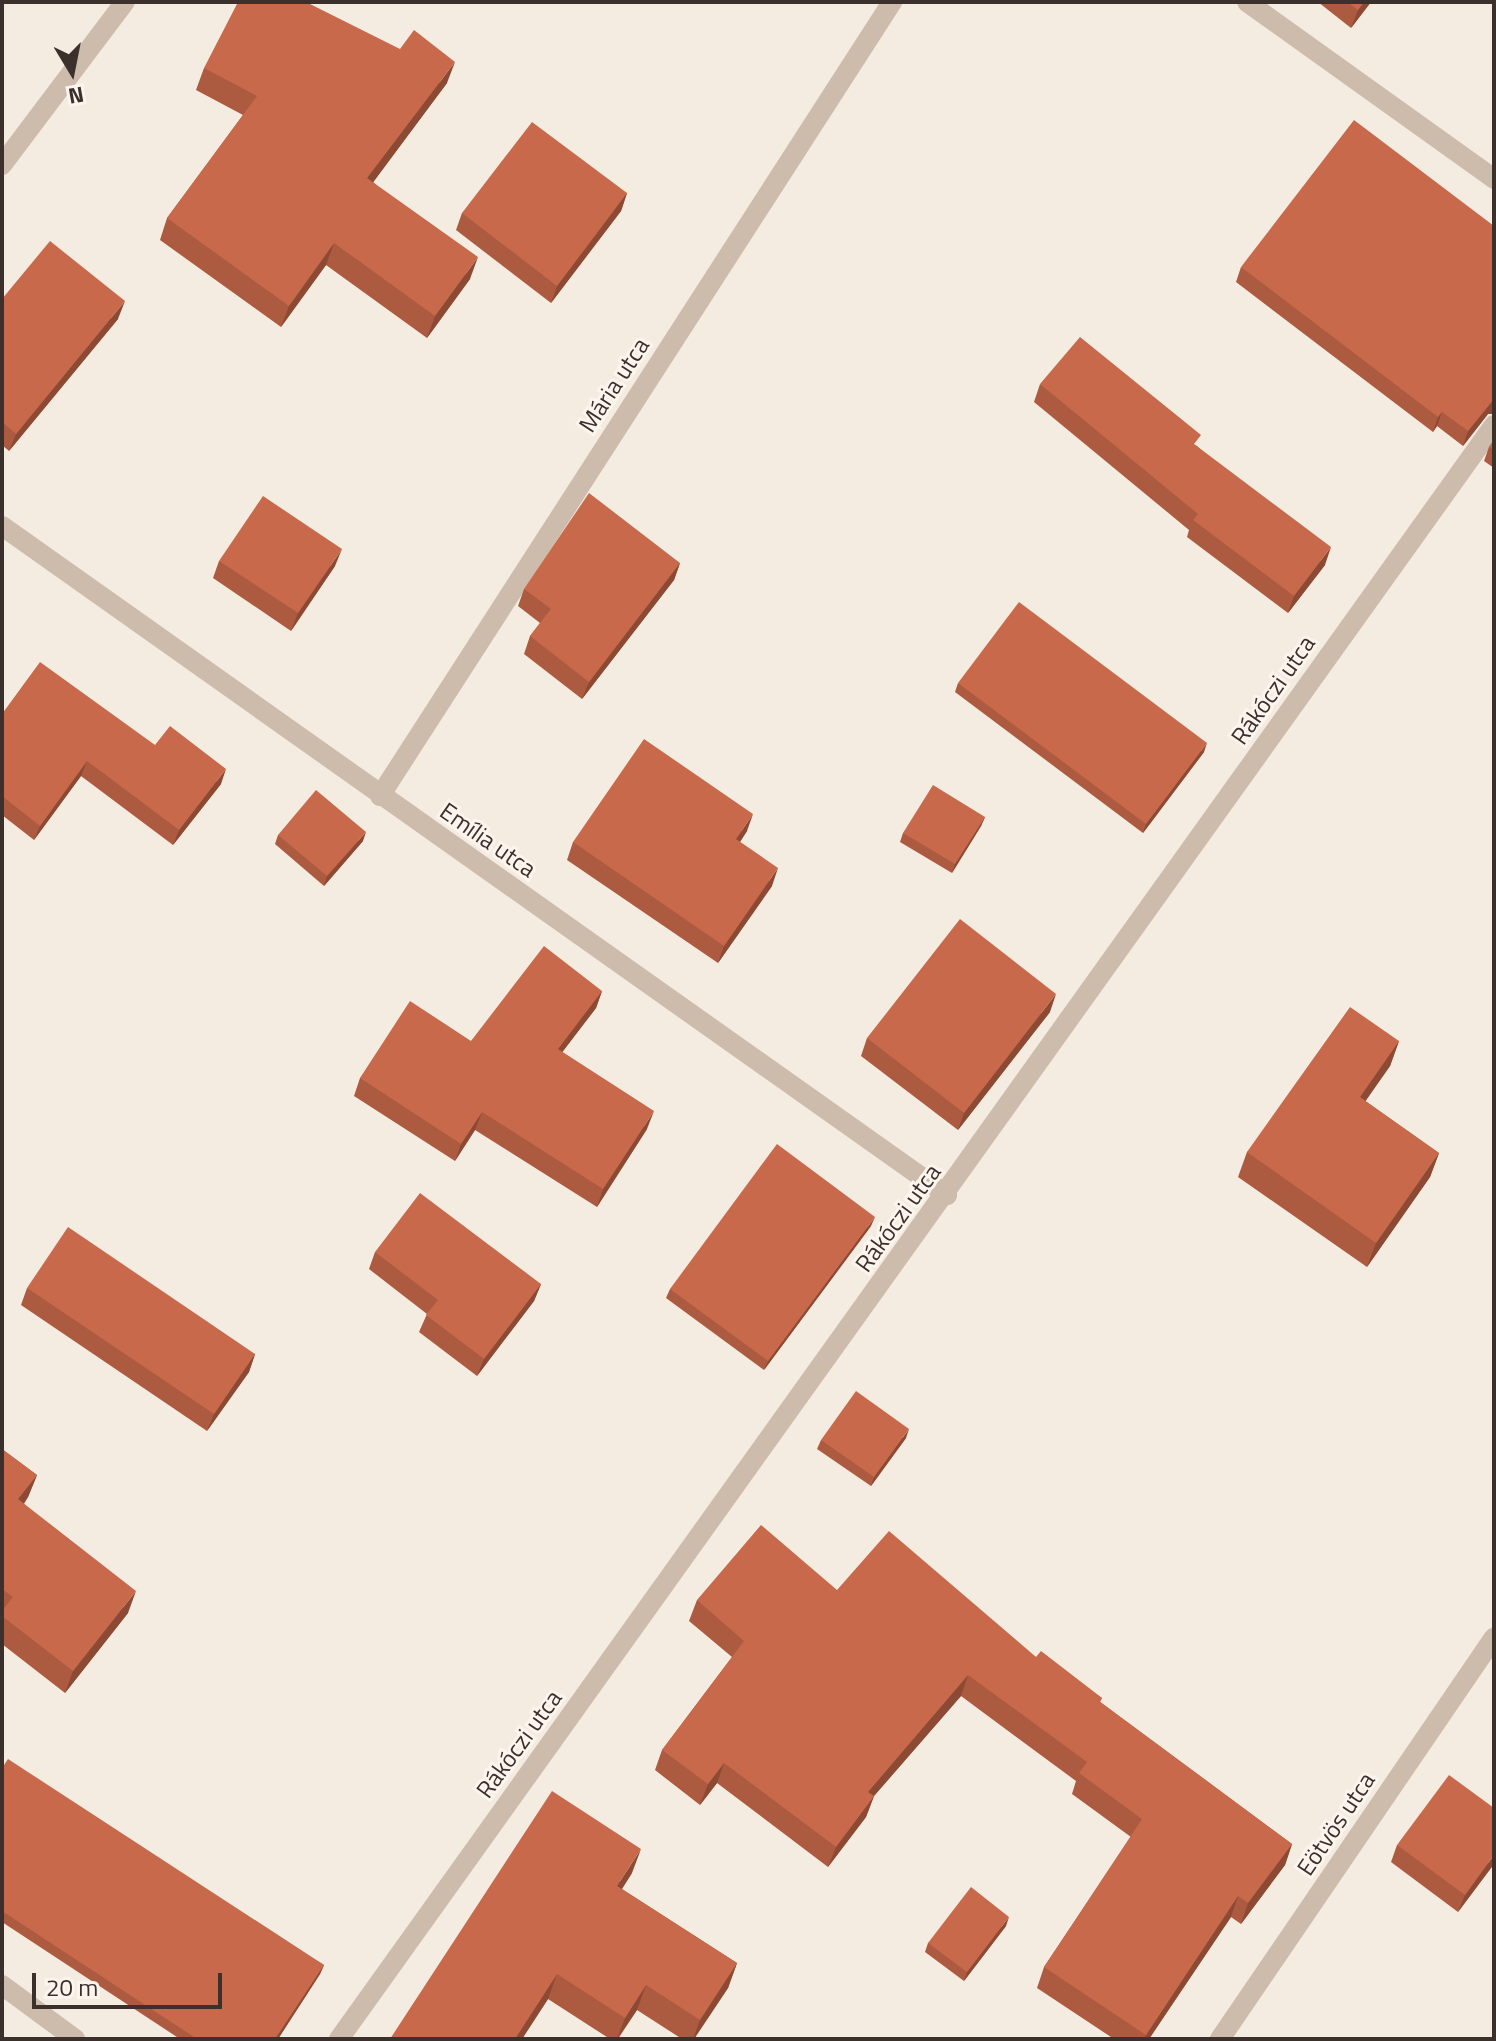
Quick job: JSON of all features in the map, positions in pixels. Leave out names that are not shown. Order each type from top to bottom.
[{"type":"street","points":[[2,165],[125,2]]},
{"type":"street","name":"Mária utca","points":[[380,796],[892,2]]},
{"type":"street","points":[[1247,2],[1494,179]]},
{"type":"street","name":"Rákóczi utca","points":[[339,2039],[947,1195],[1494,425]]},
{"type":"street","name":"Emília utca","points":[[2,526],[947,1195]]},
{"type":"street","name":"Eötvös utca","points":[[1220,2039],[1494,1638]]},
{"type":"street","points":[[2,1985],[75,2039]]},
{"type":"building","points":[[238,2],[306,2],[400,49],[414,30],[455,62],[367,178],[478,257],[435,316],[334,243],[289,306],[167,218],[257,96],[204,68]]},
{"type":"building","points":[[1347,2],[1364,2],[1358,10]]},
{"type":"building","points":[[1354,120],[1494,226],[1494,399],[1468,431],[1442,412],[1438,417],[1241,267]]},
{"type":"building","points":[[532,122],[627,193],[557,286],[462,213]]},
{"type":"building","points":[[50,241],[125,301],[16,434],[2,422],[2,299]]},
{"type":"building","points":[[1080,337],[1201,435],[1194,444],[1331,547],[1294,596],[1193,520],[1198,514],[1040,384]]},
{"type":"building","points":[[589,493],[680,563],[589,682],[530,636],[551,609],[524,589]]},
{"type":"building","points":[[263,496],[342,549],[298,613],[219,561]]},
{"type":"building","points":[[1019,602],[1207,743],[1146,824],[958,683]]},
{"type":"building","points":[[40,662],[155,745],[170,726],[226,769],[179,830],[87,761],[40,826],[2,796],[2,714]]},
{"type":"building","points":[[644,739],[753,814],[736,839],[778,868],[724,946],[573,842]]},
{"type":"building","points":[[933,785],[985,817],[955,864],[903,833]]},
{"type":"building","points":[[316,790],[366,832],[327,876],[278,835]]},
{"type":"building","points":[[960,919],[1056,994],[964,1113],[867,1038]]},
{"type":"building","points":[[544,946],[602,991],[558,1049],[654,1111],[603,1189],[482,1112],[461,1144],[360,1078],[410,1001],[471,1041]]},
{"type":"building","points":[[1350,1007],[1399,1041],[1360,1097],[1439,1153],[1376,1243],[1247,1152]]},
{"type":"building","points":[[777,1144],[875,1217],[768,1361],[670,1289]]},
{"type":"building","points":[[420,1193],[541,1284],[484,1359],[426,1315],[438,1300],[375,1252]]},
{"type":"building","points":[[68,1227],[255,1354],[214,1414],[27,1288]]},
{"type":"building","points":[[856,1391],[909,1429],[874,1477],[821,1440]]},
{"type":"building","points":[[2,1449],[37,1475],[18,1499],[136,1591],[73,1671],[2,1616],[2,1611],[13,1597],[2,1589]]},
{"type":"building","points":[[761,1525],[837,1590],[889,1531],[1036,1657],[1041,1651],[1102,1698],[1099,1701],[1292,1844],[1248,1903],[1238,1896],[1146,2035],[1044,1967],[1142,1819],[1079,1773],[1087,1762],[968,1675],[868,1792],[874,1796],[836,1847],[724,1763],[708,1784],[662,1750],[744,1641],[697,1600]]},
{"type":"building","points":[[8,1759],[324,1965],[275,2039],[197,2039],[2,1911],[2,1768]]},
{"type":"building","points":[[1449,1775],[1494,1808],[1494,1855],[1465,1895],[1397,1845]]},
{"type":"building","points":[[552,1791],[641,1849],[617,1886],[737,1963],[700,2020],[646,1985],[625,2018],[557,1974],[515,2039],[390,2039]]},
{"type":"building","points":[[971,1887],[1009,1917],[967,1972],[928,1943]]}]
